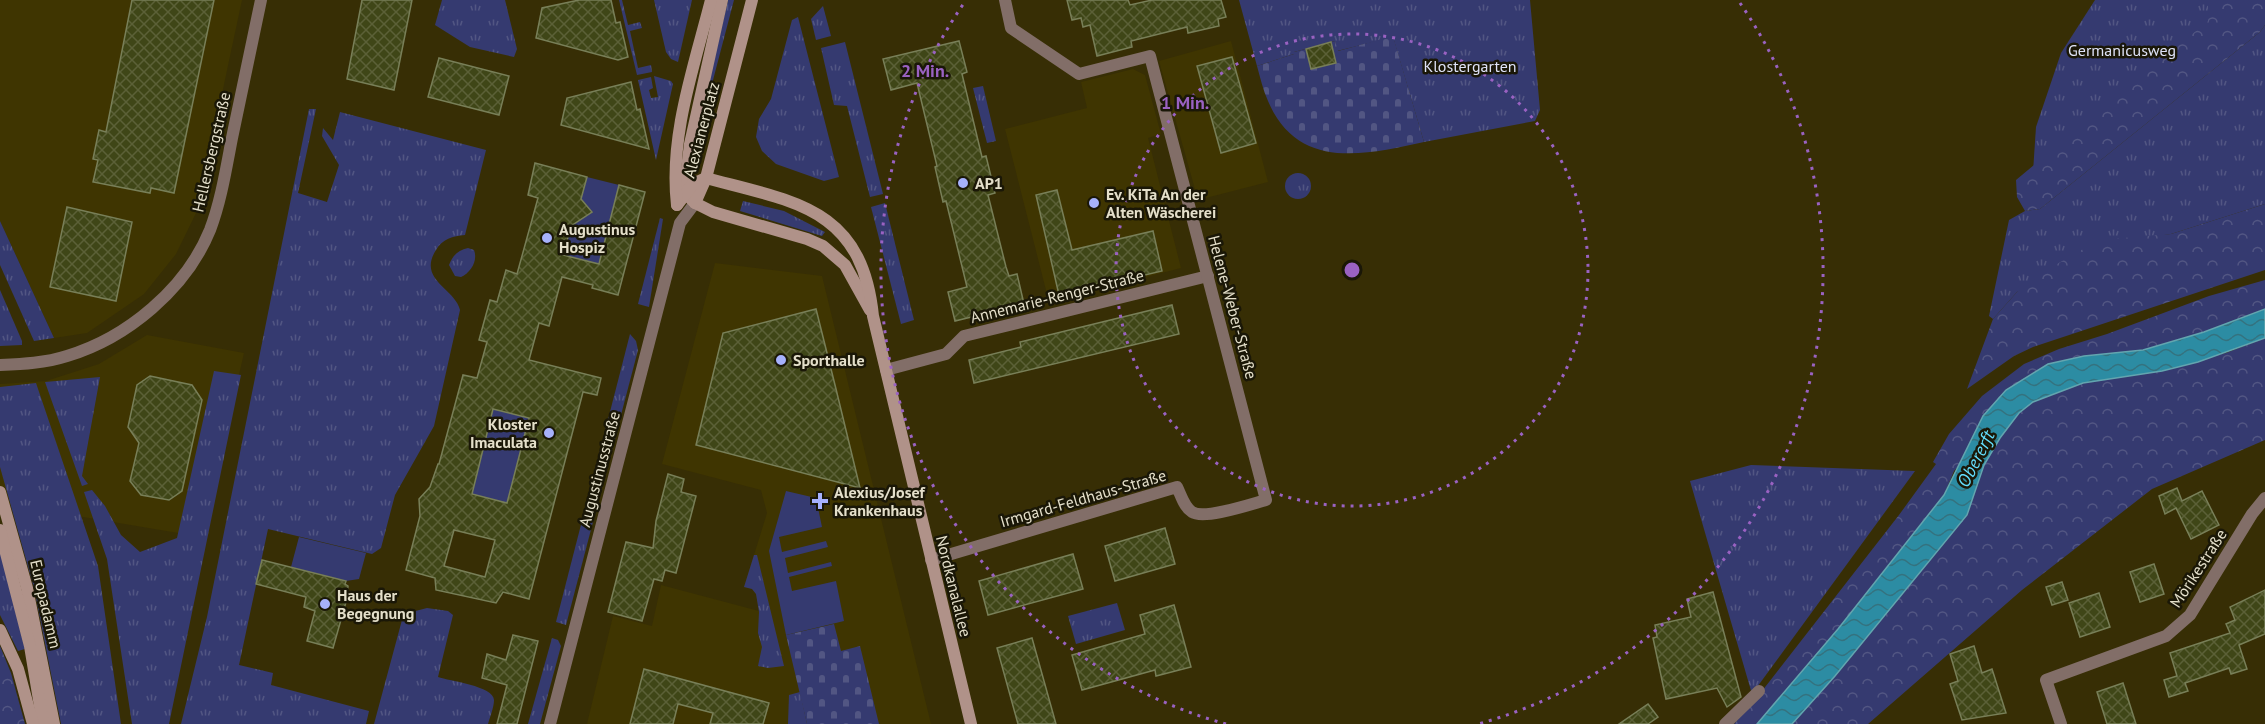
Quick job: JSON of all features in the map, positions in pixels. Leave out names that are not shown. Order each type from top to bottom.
[{"type":"main road","name":"Alexianerplatz","points":[[677,205],[674,182],[677,142],[711,0]]},
{"type":"main road","name":"Alexianerplatz","points":[[695,203],[687,190],[686,170],[722,0]]},
{"type":"main road","name":"Alexianerplatz","points":[[695,203],[706,178],[752,0]]},
{"type":"main road","points":[[677,205],[687,190],[699,180],[706,178]]},
{"type":"main road","name":"Nordkanalallee","points":[[706,178],[799,205],[837,227],[852,244],[863,266],[871,291],[873,316],[971,724]]},
{"type":"main road","name":"Nordkanalallee","points":[[695,203],[713,212],[807,239],[823,246],[845,265],[873,316]]},
{"type":"main road","name":"Europadamm","points":[[0,492],[29,600],[54,724]]},
{"type":"main road","name":"Europadamm","points":[[0,530],[30,646],[43,724]]},
{"type":"main road","points":[[0,630],[18,669],[33,724]]},
{"type":"street","name":"Hellersbergstraße","points":[[0,365],[39,363],[68,356],[97,344],[151,308],[175,285],[194,260],[209,232],[220,199],[261,0]]},
{"type":"street","name":"Helene-Weber-Straße","points":[[1005,0],[1011,28],[1079,74],[1150,56],[1266,500]]},
{"type":"street","name":"Augustinusstraße","points":[[550,724],[680,223],[695,203]]},
{"type":"street","name":"Augustinusstraße","points":[[677,205],[680,223]]},
{"type":"street","name":"Annemarie-Renger-Straße","points":[[886,370],[946,354],[964,336],[1208,276]]},
{"type":"street","name":"Irmgard-Feldhaus-Straße","points":[[931,560],[1177,488],[1183,501],[1192,512],[1203,515],[1266,500]]},
{"type":"street","name":"Mörikestraße","points":[[2061,724],[2046,680],[2166,636],[2190,615],[2252,514],[2265,498]]},
{"type":"street","points":[[1725,724],[1759,691]]},
{"type":"shaded area","points":[[0,0],[242,0],[197,211],[176,254],[144,294],[87,333],[54,338],[0,221]]},
{"type":"shaded area","points":[[1231,41],[1268,182],[1198,200],[1159,61]]},
{"type":"shaded area","name":"Ev. KiTa An der Alten Wäscherei","points":[[1133,69],[1145,75],[1161,134],[1148,138],[1181,268],[1049,302],[1005,129],[1087,108],[1081,82]]},
{"type":"shaded area","name":"Alexius/Josef Krankenhaus","points":[[715,263],[822,276],[931,724],[587,724],[613,616],[652,626],[661,585],[759,611],[756,594],[752,589],[744,587],[767,513],[761,490],[662,464]]},
{"type":"shaded area","points":[[147,335],[244,353],[202,537],[0,503],[0,384],[46,381],[99,364]]},
{"type":"green space","points":[[442,0],[505,0],[517,49],[514,57],[470,47],[435,25]]},
{"type":"green space","points":[[619,0],[622,0],[628,25],[640,22],[642,28],[630,31],[638,68],[651,65],[652,72],[637,75]]},
{"type":"green space","points":[[654,0],[692,0],[678,62],[671,59],[666,52]]},
{"type":"green space","points":[[728,0],[734,0],[702,122],[695,162],[693,161],[700,120]]},
{"type":"green space","name":"Klostergarten","points":[[1239,0],[1530,0],[1540,110],[1535,121],[1424,142],[1393,37],[1337,51],[1335,41],[1294,52],[1294,54],[1257,66]]},
{"type":"green space","name":"Germanicusweg","points":[[2095,0],[2237,0],[2032,187],[2036,127],[2061,53]]},
{"type":"green space","points":[[2208,0],[2265,0],[2265,25],[2260,32],[2040,209],[2025,211],[2017,197],[2016,180],[2208,21]]},
{"type":"green space","points":[[823,6],[831,36],[816,40],[811,19]]},
{"type":"green space","points":[[798,17],[839,177],[824,181],[776,164],[762,151],[756,137],[759,119],[771,99],[792,20]]},
{"type":"green space","points":[[2265,25],[2265,204],[2171,234],[2137,239],[2017,292],[1993,319],[1989,316],[2009,220],[2025,211],[2040,209],[2260,32]]},
{"type":"green space","points":[[1393,36],[1424,142],[1379,151],[1335,153],[1315,148],[1297,139],[1281,123],[1266,97],[1257,66],[1294,54],[1294,52],[1335,41],[1338,51]]},
{"type":"green space","points":[[845,42],[883,194],[870,197],[847,106],[834,105],[821,48]]},
{"type":"green space","points":[[654,76],[671,81],[673,84],[656,160],[638,80],[651,77],[653,88],[649,90],[651,98],[658,97]]},
{"type":"green space","points":[[983,86],[996,141],[987,143],[973,88]]},
{"type":"green space","points":[[309,109],[316,109],[298,193],[327,202],[339,165],[322,136],[323,128],[333,140],[340,112],[486,150],[465,235],[452,237],[438,246],[431,260],[434,276],[457,302],[460,310],[434,426],[395,495],[381,548],[372,554],[268,529],[239,665],[273,673],[271,685],[369,711],[366,724],[181,724],[207,617]]},
{"type":"green space","points":[[1298,173],[1307,177],[1311,186],[1307,195],[1298,199],[1289,195],[1285,186],[1289,177]]},
{"type":"green space","points":[[587,177],[619,185],[599,264],[563,255],[572,221],[585,203],[581,199]]},
{"type":"green space","points":[[743,201],[784,211],[825,232],[822,236],[740,211]]},
{"type":"green space","points":[[885,203],[914,320],[901,324],[871,207]]},
{"type":"green space","points":[[2265,204],[2265,270],[2033,347],[2014,356],[1967,389],[1993,319],[2017,292],[2050,268],[2099,240],[2171,234]]},
{"type":"green space","points":[[660,218],[663,219],[649,307],[638,304]]},
{"type":"green space","points":[[0,221],[54,338],[34,341],[0,265]]},
{"type":"green space","points":[[468,248],[474,250],[473,266],[461,277],[455,276],[449,265],[454,256]]},
{"type":"green space","points":[[2265,280],[2265,309],[2204,332],[2143,350],[2084,356],[2048,364],[1954,471],[1944,495],[1838,629],[1757,724],[1734,724],[1899,515],[1936,464],[1933,462],[1949,434],[1982,396],[2024,364],[2059,349],[2107,334],[2209,296]]},
{"type":"green space","points":[[0,290],[22,341],[22,345],[0,346]]},
{"type":"green space","points":[[630,334],[636,341],[638,350],[566,625],[556,622]]},
{"type":"green space","points":[[2265,338],[2265,440],[2152,489],[2022,590],[1868,724],[1792,724],[1835,676],[1967,515],[1984,465],[2000,438],[2019,413],[2033,402],[2083,383],[2226,353]]},
{"type":"green space","points":[[214,371],[241,375],[169,724],[132,724],[107,559],[84,492],[92,490],[105,506],[121,535],[140,552],[177,538]]},
{"type":"green space","points":[[100,377],[82,476],[88,484],[82,486],[45,382]]},
{"type":"green space","points":[[36,383],[98,566],[121,724],[61,724],[34,588],[0,467],[0,387]]},
{"type":"green space","points":[[493,409],[529,418],[507,503],[472,494]]},
{"type":"green space","points":[[1751,465],[1915,471],[1752,694],[1690,481]]},
{"type":"green space","points":[[786,491],[816,498],[822,527],[779,537],[782,552],[826,541],[828,547],[785,558],[788,573],[831,562],[832,566],[789,577],[792,591],[836,581],[844,621],[786,635],[769,551]]},
{"type":"green space","points":[[299,537],[366,553],[359,579],[346,581],[291,567]]},
{"type":"green space","points":[[0,551],[25,649],[18,651],[0,615]]},
{"type":"green space","points":[[754,555],[757,555],[784,666],[768,668],[758,666],[762,647],[758,633],[759,612],[756,594],[752,589],[744,587]]},
{"type":"green space","points":[[1117,603],[1125,630],[1076,644],[1068,616]]},
{"type":"green space","points":[[427,608],[448,611],[453,615],[438,677],[479,688],[492,695],[494,703],[488,724],[374,724],[402,620],[408,613]]},
{"type":"green space","points":[[834,624],[841,651],[860,646],[879,724],[807,724],[786,635]]},
{"type":"green space","points":[[552,638],[558,640],[561,646],[540,724],[528,724]]},
{"type":"green space","points":[[0,646],[11,673],[25,724],[0,724]]},
{"type":"green space","points":[[800,692],[807,724],[788,724],[789,695]]},
{"type":"water","name":"Obererft","points":[[2265,309],[2265,338],[2198,362],[2162,371],[2083,383],[2033,402],[2019,413],[2000,438],[1984,465],[1967,515],[1835,676],[1792,724],[1757,724],[1838,629],[1944,495],[1983,416],[2006,390],[2048,364],[2084,356],[2143,350],[2204,332]]},
{"type":"building","points":[[132,0],[214,0],[174,193],[151,188],[150,193],[93,182],[98,160],[93,159],[99,130],[106,132]]},
{"type":"building","points":[[362,0],[412,0],[394,90],[347,79]]},
{"type":"building","points":[[579,0],[611,0],[616,23],[620,22],[628,57],[618,60],[536,38],[542,8]]},
{"type":"building","points":[[1067,0],[1128,0],[1130,5],[1152,0],[1221,0],[1226,17],[1218,19],[1219,26],[1188,33],[1187,27],[1131,41],[1132,47],[1097,56],[1090,25],[1083,27],[1081,18],[1072,20]]},
{"type":"building","name":"AP1","points":[[959,41],[967,72],[962,74],[982,157],[986,156],[995,193],[988,195],[1006,267],[1009,276],[1017,274],[1024,304],[955,321],[948,292],[967,287],[946,201],[943,202],[935,167],[937,166],[917,83],[891,90],[883,59]]},
{"type":"building","points":[[1331,42],[1336,63],[1311,69],[1306,49]]},
{"type":"building","points":[[1232,57],[1256,143],[1221,153],[1197,66]]},
{"type":"building","points":[[439,58],[509,76],[499,115],[428,97]]},
{"type":"building","points":[[631,82],[649,149],[561,125],[567,98]]},
{"type":"building","points":[[535,163],[587,177],[581,199],[592,212],[571,226],[563,255],[599,264],[619,185],[645,192],[618,295],[592,288],[593,285],[562,277],[549,326],[539,323],[529,360],[601,378],[597,395],[583,392],[529,599],[503,592],[496,603],[436,590],[435,578],[406,570],[420,516],[419,499],[430,487],[439,464],[463,375],[477,378],[487,342],[479,340],[490,300],[497,302],[506,270],[517,274],[538,198],[528,195]],"holes":[[[493,409],[529,418],[507,503],[472,494]],[[454,530],[495,540],[485,577],[444,566]]]},
{"type":"building","points":[[1057,190],[1072,250],[1153,231],[1162,271],[1059,295],[1036,195]]},
{"type":"building","points":[[67,207],[132,222],[116,301],[50,287]]},
{"type":"building","points":[[1172,305],[1179,334],[974,383],[969,360],[1021,347],[1020,342]]},
{"type":"building","points":[[816,309],[860,488],[696,445],[723,333]]},
{"type":"building","points":[[150,376],[192,385],[202,400],[182,491],[169,500],[141,495],[130,481],[139,443],[128,427],[137,385]]},
{"type":"building","points":[[668,474],[684,479],[681,492],[696,496],[676,573],[665,570],[662,581],[654,579],[642,621],[608,612],[626,542],[653,548],[656,521]]},
{"type":"building","points":[[2177,488],[2182,501],[2202,491],[2219,525],[2191,539],[2176,508],[2165,514],[2159,496]]},
{"type":"building","points":[[1165,528],[1175,564],[1115,581],[1105,546]]},
{"type":"building","points":[[1073,554],[1083,589],[988,615],[979,581]]},
{"type":"building","name":"Haus der Begegnung","points":[[262,560],[346,581],[345,584],[348,586],[346,602],[333,648],[307,641],[315,611],[304,607],[306,597],[256,584]]},
{"type":"building","points":[[2154,564],[2164,594],[2140,602],[2130,572]]},
{"type":"building","points":[[2062,582],[2068,600],[2052,605],[2046,587]]},
{"type":"building","points":[[2265,590],[2265,634],[2239,645],[2247,669],[2231,674],[2229,668],[2185,683],[2188,691],[2169,697],[2164,680],[2177,676],[2170,653],[2230,633],[2226,624],[2235,620],[2230,607]]},
{"type":"building","points":[[1713,592],[1741,697],[1727,707],[1717,688],[1666,699],[1653,638],[1657,637],[1655,625],[1691,617],[1687,599]]},
{"type":"building","points":[[2099,593],[2110,627],[2080,637],[2069,603]]},
{"type":"building","points":[[1174,605],[1191,667],[1156,676],[1155,670],[1082,690],[1072,655],[1145,634],[1140,615]]},
{"type":"building","points":[[513,635],[538,641],[517,724],[497,724],[507,685],[482,678],[487,654],[506,660]]},
{"type":"building","points":[[1032,638],[1056,724],[1018,724],[997,648]]},
{"type":"building","points":[[1974,646],[1982,673],[1992,669],[2006,713],[1962,720],[1950,684],[1958,681],[1950,654]]},
{"type":"building","points":[[644,669],[769,703],[763,724],[710,724],[713,713],[678,704],[673,724],[630,724]]},
{"type":"building","points":[[2123,683],[2136,724],[2107,724],[2097,692]]},
{"type":"building","points":[[1648,704],[1658,717],[1648,724],[1619,724]]},
{"type":"place","name":"AP1","points":[[963,183]]},
{"type":"place","name":"Ev. KiTa An der Alten Wäscherei","points":[[1094,203]]},
{"type":"place","name":"Augustinus Hospiz","points":[[547,238]]},
{"type":"place","name":"Sporthalle","points":[[781,360]]},
{"type":"place","name":"Kloster Imaculata","points":[[549,433]]},
{"type":"place","name":"Alexius/Josef Krankenhaus","points":[[820,501]]},
{"type":"place","name":"Haus der Begegnung","points":[[325,604]]}]
